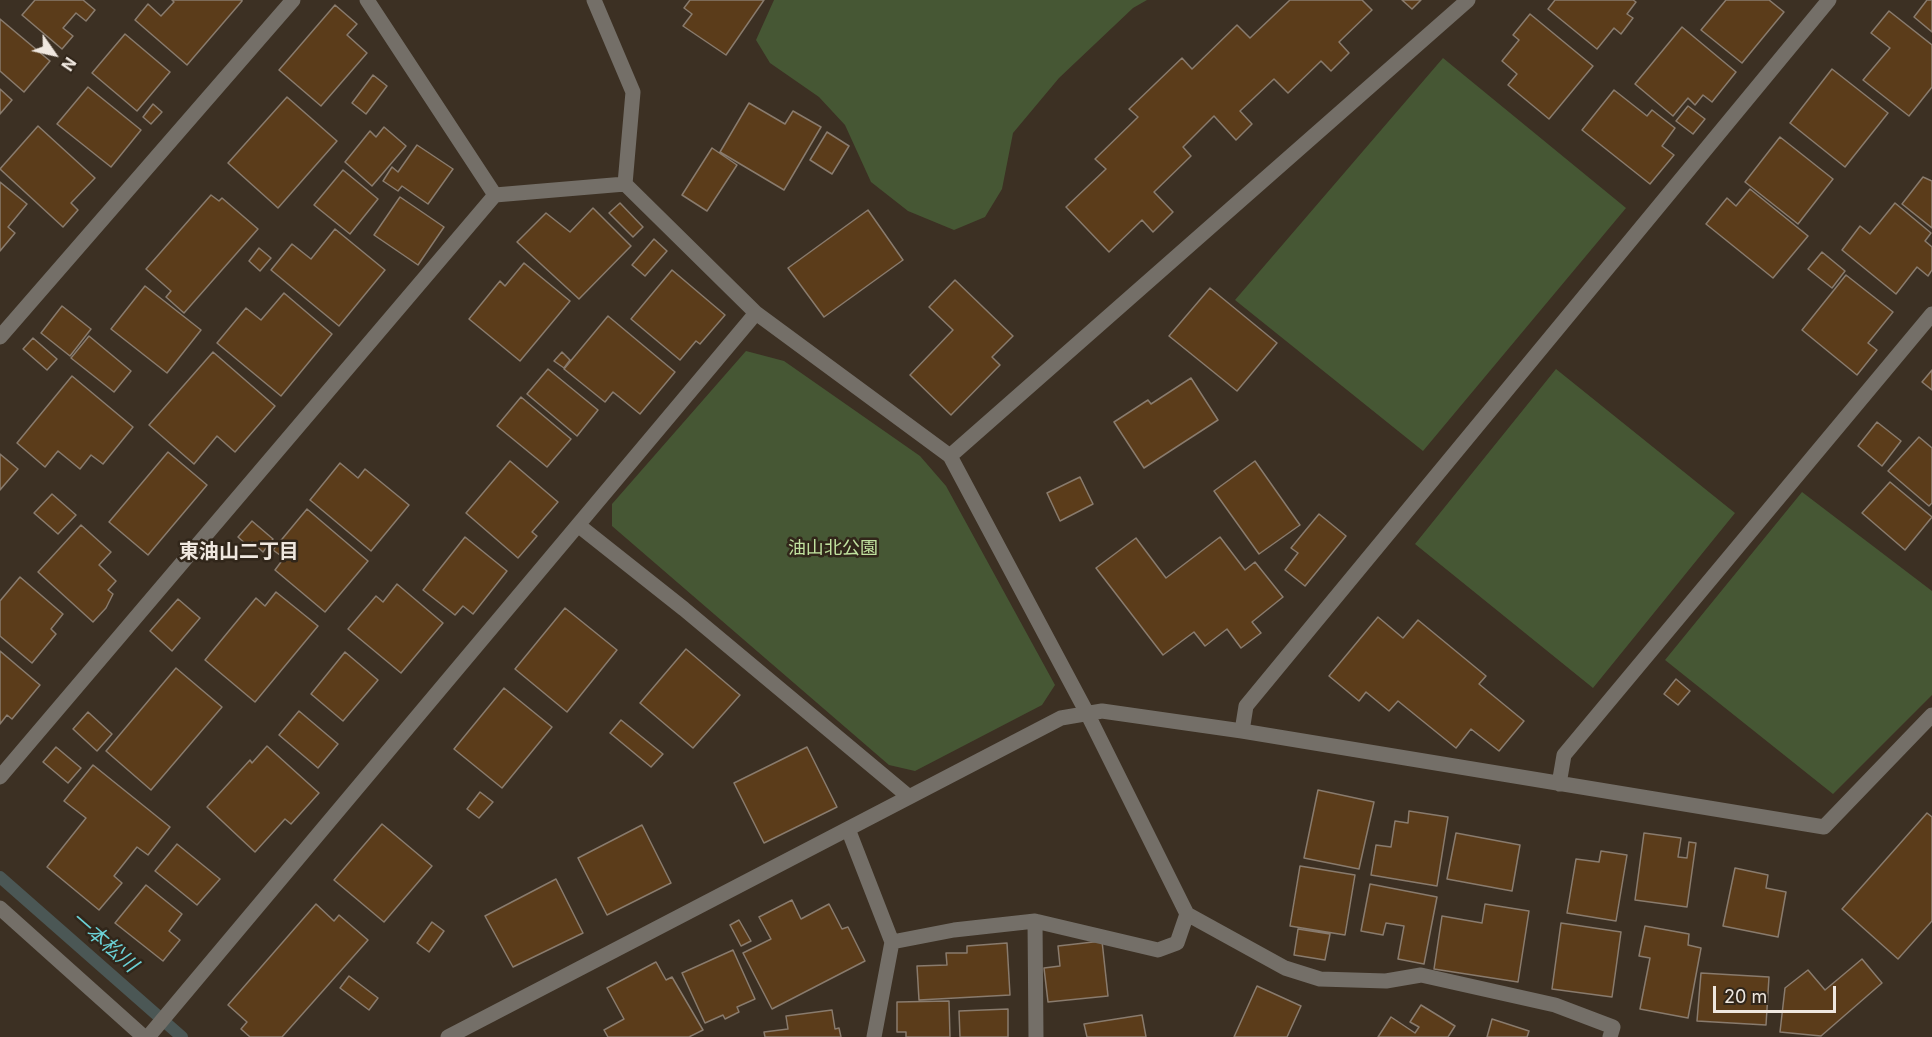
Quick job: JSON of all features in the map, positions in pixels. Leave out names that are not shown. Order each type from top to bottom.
[{"type":"street","points":[[0,338],[293,0]]},
{"type":"street","points":[[367,0],[495,195]]},
{"type":"street","points":[[594,0],[633,92],[625,184]]},
{"type":"street","points":[[950,456],[1468,0]]},
{"type":"street","points":[[1242,731],[1246,706],[1824,2]]},
{"type":"street","points":[[0,777],[495,195],[625,184],[756,313],[950,456],[1087,713],[1187,914],[1285,968],[1320,979],[1386,981],[1421,975],[1555,1005],[1613,1027],[1610,1037]]},
{"type":"street","points":[[0,908],[150,1033],[756,313]]},
{"type":"street","points":[[1559,784],[1564,755],[1932,314]]},
{"type":"street","points":[[578,525],[684,609],[908,796]]},
{"type":"street","points":[[448,1037],[1061,718],[1102,711],[1242,731],[1824,827],[1932,715]]},
{"type":"street","points":[[848,829],[892,942],[874,1037]]},
{"type":"street","points":[[892,942],[954,930],[1035,921],[1158,950],[1177,943],[1187,914]]},
{"type":"street","points":[[1035,921],[1036,1037]]},
{"type":"green space","points":[[774,0],[1147,0],[1133,8],[1059,78],[1013,133],[1002,189],[985,217],[954,230],[908,211],[871,182],[845,125],[819,97],[770,63],[756,40]]},
{"type":"green space","points":[[1443,58],[1626,208],[1423,451],[1235,300]]},
{"type":"green space","name":"油山北公園","points":[[746,351],[784,361],[920,456],[946,486],[1055,685],[1042,705],[915,771],[889,765],[612,526],[612,504]]},
{"type":"green space","points":[[1556,369],[1735,513],[1593,688],[1415,544]]},
{"type":"green space","points":[[1802,492],[1932,591],[1932,695],[1833,794],[1665,660]]},
{"type":"building","points":[[35,0],[83,0],[95,10],[86,21],[76,13],[63,28],[73,36],[62,49],[22,15]]},
{"type":"building","points":[[172,0],[242,1],[187,65],[135,20],[148,4],[161,16],[174,2]]},
{"type":"building","points":[[690,0],[764,0],[726,55],[683,26],[692,14],[684,8]]},
{"type":"building","points":[[1290,0],[1362,0],[1372,10],[1339,42],[1349,53],[1331,71],[1321,61],[1288,93],[1274,79],[1240,111],[1252,124],[1236,140],[1214,116],[1183,147],[1191,156],[1154,192],[1173,212],[1153,232],[1142,220],[1109,252],[1066,207],[1106,169],[1095,159],[1138,117],[1129,109],[1182,58],[1192,69],[1237,25],[1250,38]]},
{"type":"building","points":[[1402,0],[1421,0],[1412,9]]},
{"type":"building","points":[[1555,0],[1633,0],[1636,2],[1627,14],[1633,18],[1621,34],[1614,28],[1597,49],[1548,9]]},
{"type":"building","points":[[1726,0],[1769,0],[1784,12],[1742,63],[1701,30]]},
{"type":"building","points":[[1927,0],[1932,0],[1932,32],[1914,17]]},
{"type":"building","points":[[335,5],[357,24],[347,35],[367,53],[321,106],[279,70]]},
{"type":"building","points":[[1889,11],[1932,45],[1932,87],[1909,116],[1863,80],[1890,48],[1871,33]]},
{"type":"building","points":[[1530,14],[1593,66],[1549,119],[1508,85],[1517,74],[1502,61],[1519,40],[1513,35]]},
{"type":"building","points":[[0,19],[50,61],[24,92],[0,71]]},
{"type":"building","points":[[1682,27],[1736,72],[1712,102],[1703,95],[1695,105],[1688,98],[1673,116],[1635,84]]},
{"type":"building","points":[[125,34],[170,72],[137,111],[92,73]]},
{"type":"building","points":[[1832,69],[1888,113],[1845,167],[1790,123]]},
{"type":"building","points":[[373,75],[387,86],[366,114],[352,103]]},
{"type":"building","points":[[88,87],[141,130],[111,167],[57,124]]},
{"type":"building","points":[[0,89],[12,100],[0,114]]},
{"type":"building","points":[[1614,90],[1647,116],[1652,110],[1675,128],[1662,146],[1674,155],[1650,184],[1582,130]]},
{"type":"building","points":[[287,97],[337,141],[278,208],[228,163]]},
{"type":"building","points":[[749,103],[785,124],[793,111],[821,127],[784,190],[720,152]]},
{"type":"building","points":[[153,104],[162,112],[151,124],[143,117]]},
{"type":"building","points":[[1688,106],[1705,119],[1693,134],[1676,121]]},
{"type":"building","points":[[38,126],[95,178],[71,203],[78,210],[63,227],[0,169]]},
{"type":"building","points":[[384,127],[406,146],[372,186],[345,162],[370,131],[376,137]]},
{"type":"building","points":[[827,132],[849,146],[832,174],[810,160]]},
{"type":"building","points":[[1780,137],[1833,179],[1798,224],[1745,182]]},
{"type":"building","points":[[417,145],[453,169],[428,204],[402,186],[398,191],[383,181],[392,167],[398,172]]},
{"type":"building","points":[[712,148],[737,165],[707,211],[682,195]]},
{"type":"building","points":[[343,170],[378,199],[350,234],[314,205]]},
{"type":"building","points":[[1923,177],[1932,181],[1932,228],[1902,204]]},
{"type":"building","points":[[0,182],[27,204],[8,227],[15,233],[0,251]]},
{"type":"building","points":[[1750,189],[1808,236],[1773,278],[1706,224],[1727,198],[1736,206]]},
{"type":"building","points":[[211,195],[219,201],[222,198],[258,229],[184,313],[166,297],[171,291],[146,269]]},
{"type":"building","points":[[400,197],[444,227],[418,265],[374,235]]},
{"type":"building","points":[[620,203],[643,227],[633,237],[609,213]]},
{"type":"building","points":[[1895,203],[1931,233],[1925,241],[1932,247],[1932,270],[1928,276],[1917,267],[1896,294],[1842,250],[1860,226],[1870,234]]},
{"type":"building","points":[[593,208],[631,246],[579,299],[517,242],[546,213],[570,232]]},
{"type":"building","points":[[868,210],[903,260],[824,317],[788,268]]},
{"type":"building","points":[[335,229],[385,270],[339,326],[271,270],[292,244],[311,259]]},
{"type":"building","points":[[654,239],[667,251],[645,276],[632,265]]},
{"type":"building","points":[[259,248],[271,258],[260,271],[249,261]]},
{"type":"building","points":[[1822,252],[1845,271],[1832,288],[1808,269]]},
{"type":"building","points":[[524,263],[570,301],[520,361],[469,319],[500,281],[505,286]]},
{"type":"building","points":[[672,270],[725,315],[700,344],[696,341],[680,360],[631,319]]},
{"type":"building","points":[[1846,275],[1893,312],[1868,343],[1877,350],[1857,375],[1802,330]]},
{"type":"building","points":[[955,280],[1013,336],[992,357],[1000,365],[951,415],[910,375],[953,330],[929,307]]},
{"type":"building","points":[[145,286],[201,330],[167,373],[111,329]]},
{"type":"building","points":[[1210,288],[1277,343],[1237,391],[1169,336]]},
{"type":"building","points":[[284,293],[332,334],[281,396],[217,343],[246,308],[261,320]]},
{"type":"building","points":[[62,306],[91,329],[70,356],[41,333]]},
{"type":"building","points":[[608,316],[675,372],[640,414],[613,392],[605,402],[564,369]]},
{"type":"building","points":[[89,336],[131,371],[114,392],[71,358]]},
{"type":"building","points":[[33,338],[57,359],[47,370],[23,349]]},
{"type":"building","points":[[213,352],[275,406],[235,452],[217,436],[194,464],[149,425]]},
{"type":"building","points":[[562,352],[570,360],[564,368],[554,361]]},
{"type":"building","points":[[548,369],[598,410],[577,436],[527,394]]},
{"type":"building","points":[[1932,370],[1932,390],[1922,382]]},
{"type":"building","points":[[72,376],[133,427],[103,464],[91,455],[80,469],[58,451],[45,467],[17,443]]},
{"type":"building","points":[[1191,378],[1218,420],[1144,468],[1114,422],[1148,400],[1151,404]]},
{"type":"building","points":[[521,397],[571,439],[547,467],[497,426]]},
{"type":"building","points":[[1877,422],[1901,441],[1882,466],[1858,446]]},
{"type":"building","points":[[1919,437],[1932,448],[1932,503],[1929,506],[1888,471]]},
{"type":"building","points":[[168,452],[207,485],[148,555],[109,522]]},
{"type":"building","points":[[0,454],[18,469],[0,490]]},
{"type":"building","points":[[510,461],[558,502],[532,532],[537,536],[518,558],[466,513]]},
{"type":"building","points":[[1255,461],[1300,525],[1259,554],[1214,491]]},
{"type":"building","points":[[340,463],[358,478],[365,469],[409,505],[371,551],[310,500]]},
{"type":"building","points":[[1080,477],[1093,504],[1060,521],[1047,493]]},
{"type":"building","points":[[1890,482],[1932,517],[1905,550],[1862,513]]},
{"type":"building","points":[[52,494],[76,515],[58,534],[34,513]]},
{"type":"building","points":[[307,509],[368,561],[325,612],[275,570],[284,558],[273,550]]},
{"type":"building","points":[[1319,514],[1346,536],[1305,586],[1285,570],[1298,553],[1291,548]]},
{"type":"building","points":[[252,521],[273,539],[263,552],[252,542],[249,547],[238,537]]},
{"type":"building","points":[[81,525],[111,552],[99,565],[116,581],[108,590],[113,594],[106,608],[93,622],[38,572]]},
{"type":"building","points":[[465,537],[507,571],[473,614],[463,606],[455,615],[423,590]]},
{"type":"building","points":[[1220,537],[1245,570],[1255,562],[1283,597],[1252,622],[1261,633],[1241,648],[1227,629],[1205,646],[1194,632],[1163,655],[1096,568],[1136,538],[1166,578]]},
{"type":"building","points":[[20,577],[63,614],[51,629],[56,634],[32,663],[0,636],[0,601]]},
{"type":"building","points":[[397,584],[443,623],[401,673],[348,629],[376,596],[383,602]]},
{"type":"building","points":[[276,592],[318,626],[255,702],[205,660],[256,598],[265,606]]},
{"type":"building","points":[[178,599],[200,618],[172,651],[150,631]]},
{"type":"building","points":[[565,608],[617,650],[567,712],[515,669]]},
{"type":"building","points":[[1378,617],[1403,638],[1418,620],[1486,676],[1479,684],[1524,721],[1499,751],[1471,729],[1456,748],[1398,701],[1389,711],[1366,692],[1359,701],[1329,676]]},
{"type":"building","points":[[686,649],[740,695],[693,748],[640,703]]},
{"type":"building","points":[[0,651],[40,685],[12,719],[7,715],[0,724]]},
{"type":"building","points":[[345,652],[378,680],[343,721],[311,694]]},
{"type":"building","points":[[176,668],[222,707],[151,790],[106,751]]},
{"type":"building","points":[[1676,679],[1690,691],[1678,705],[1664,694]]},
{"type":"building","points":[[504,688],[552,727],[502,788],[454,749]]},
{"type":"building","points":[[299,711],[338,744],[318,768],[279,735]]},
{"type":"building","points":[[88,712],[112,734],[97,751],[73,729]]},
{"type":"building","points":[[621,720],[663,754],[651,767],[610,733]]},
{"type":"building","points":[[267,746],[319,793],[291,824],[285,819],[255,852],[207,807],[250,760],[252,763]]},
{"type":"building","points":[[56,747],[81,768],[68,783],[43,762]]},
{"type":"building","points":[[807,747],[837,807],[764,843],[734,783]]},
{"type":"building","points":[[93,765],[170,827],[148,855],[137,847],[114,876],[122,883],[99,910],[47,867],[86,818],[64,801]]},
{"type":"building","points":[[1318,790],[1374,802],[1359,869],[1304,858]]},
{"type":"building","points":[[480,792],[493,802],[479,818],[467,809]]},
{"type":"building","points":[[1409,811],[1448,817],[1437,886],[1371,875],[1376,845],[1391,847],[1395,821],[1408,823]]},
{"type":"building","points":[[1927,813],[1932,817],[1932,921],[1898,959],[1842,909]]},
{"type":"building","points":[[382,824],[432,866],[384,922],[334,880]]},
{"type":"building","points":[[642,825],[671,883],[607,915],[578,858]]},
{"type":"building","points":[[1456,833],[1520,845],[1512,891],[1447,879]]},
{"type":"building","points":[[1644,833],[1681,838],[1678,857],[1687,858],[1689,842],[1696,843],[1687,907],[1635,900]]},
{"type":"building","points":[[177,844],[220,879],[197,905],[155,871]]},
{"type":"building","points":[[1601,851],[1627,855],[1616,921],[1567,913],[1576,859],[1599,862]]},
{"type":"building","points":[[1300,866],[1355,875],[1345,935],[1290,926]]},
{"type":"building","points":[[1735,868],[1768,875],[1766,888],[1786,892],[1778,937],[1723,926]]},
{"type":"building","points":[[556,879],[583,933],[513,967],[485,916]]},
{"type":"building","points":[[1370,884],[1437,897],[1424,964],[1398,959],[1404,926],[1386,923],[1383,935],[1361,931]]},
{"type":"building","points":[[146,885],[182,914],[169,931],[180,940],[163,961],[115,923]]},
{"type":"building","points":[[792,900],[801,919],[829,904],[842,929],[848,927],[865,961],[772,1009],[743,953],[771,939],[759,917]]},
{"type":"building","points":[[316,904],[334,921],[339,915],[368,940],[282,1037],[250,1037],[241,1029],[247,1022],[228,1005]]},
{"type":"building","points":[[1485,904],[1529,911],[1518,982],[1434,969],[1442,916],[1482,923]]},
{"type":"building","points":[[739,920],[751,941],[741,946],[730,925]]},
{"type":"building","points":[[432,922],[444,931],[429,952],[417,943]]},
{"type":"building","points":[[1561,923],[1621,932],[1612,997],[1552,989]]},
{"type":"building","points":[[1645,926],[1689,934],[1688,945],[1701,948],[1688,1018],[1640,1009],[1650,958],[1639,956]]},
{"type":"building","points":[[1298,929],[1330,934],[1325,960],[1294,955]]},
{"type":"building","points":[[1102,941],[1108,996],[1048,1002],[1044,968],[1060,966],[1058,946]]},
{"type":"building","points":[[1007,943],[1010,995],[919,1000],[917,966],[947,965],[946,953],[967,953],[967,946]]},
{"type":"building","points":[[733,950],[755,999],[737,1007],[739,1012],[725,1019],[723,1015],[705,1023],[682,973]]},
{"type":"building","points":[[1862,959],[1882,983],[1821,1036],[1780,1032],[1785,988],[1808,970],[1825,990]]},
{"type":"building","points":[[656,962],[666,980],[672,977],[703,1030],[689,1037],[608,1037],[604,1030],[624,1019],[607,988]]},
{"type":"building","points":[[1701,973],[1769,977],[1766,1025],[1697,1021]]},
{"type":"building","points":[[349,976],[378,998],[369,1010],[340,988]]},
{"type":"building","points":[[1257,986],[1301,1006],[1287,1037],[1234,1037]]},
{"type":"building","points":[[949,1001],[950,1037],[906,1037],[906,1032],[897,1032],[897,1002]]},
{"type":"building","points":[[1421,1005],[1455,1026],[1448,1037],[1378,1037],[1391,1017],[1415,1033],[1419,1027],[1410,1022]]},
{"type":"building","points":[[1008,1009],[1008,1037],[960,1037],[959,1011]]},
{"type":"building","points":[[832,1010],[835,1029],[839,1028],[841,1037],[765,1037],[764,1032],[788,1029],[786,1016]]},
{"type":"building","points":[[1142,1015],[1146,1037],[1087,1037],[1084,1024]]},
{"type":"building","points":[[1492,1019],[1529,1031],[1527,1037],[1487,1037]]},
{"type":"waterway","name":"一本松川","points":[[0,877],[182,1037]]},
{"type":"district","name":"東油山二丁目","points":[[239,552]]}]
